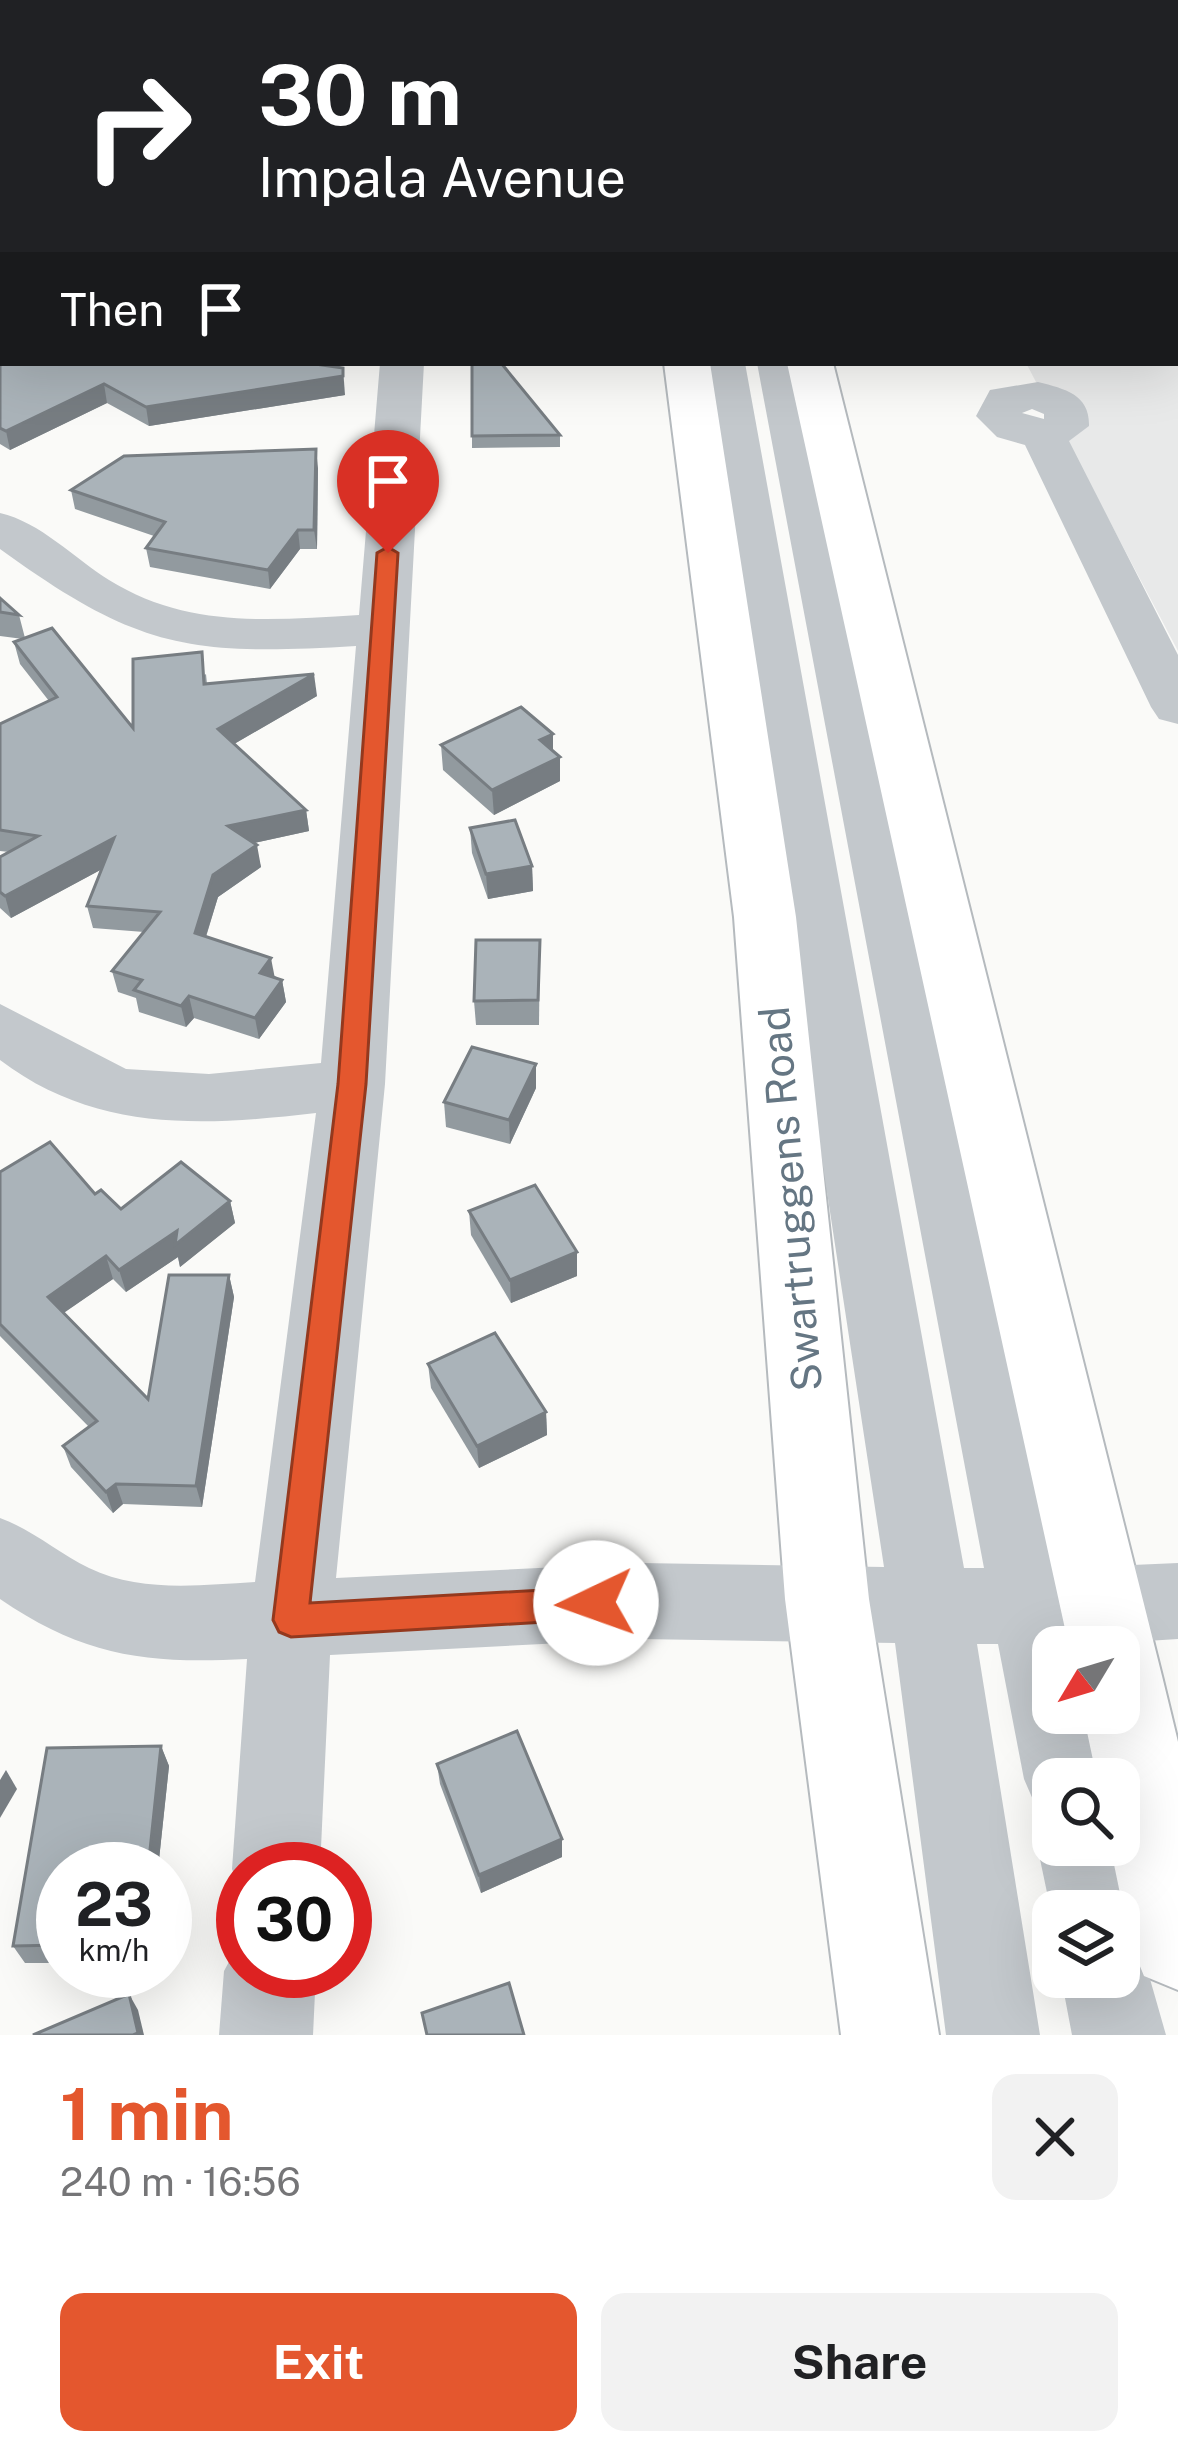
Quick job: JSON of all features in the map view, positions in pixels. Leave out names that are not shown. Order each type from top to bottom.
[{"type":"main road","name":"Swartruggens Road","points":[[687,366],[765,917],[826,1599],[890,2035]]},
{"type":"main road","points":[[811,366],[1109,1626]]},
{"type":"main road","points":[[1132,1734],[1178,1942]]},
{"type":"street","points":[[278,1842],[291,1620],[352,1084],[403,366]]},
{"type":"street","points":[[724,366],[930,1604],[993,2035]]},
{"type":"street","points":[[780,366],[1109,1626]]},
{"type":"street","points":[[1024,397],[1178,707]]},
{"type":"street","points":[[0,527],[116,605],[153,622],[233,636],[381,629]]},
{"type":"street","points":[[0,1027],[38,1060],[81,1084],[132,1097],[197,1100],[352,1084]]},
{"type":"street","points":[[0,1554],[72,1602],[158,1625],[640,1600],[826,1599],[930,1604],[1101,1626]]},
{"type":"street","points":[[266,2035],[268,1998]]},
{"type":"street","points":[[1111,1998],[1119,2035]]},
{"type":"shaded area","points":[[1028,366],[1178,366],[1178,651]]},
{"type":"building","points":[[0,366],[343,368],[343,376],[146,407],[104,384],[6,431],[0,428]]},
{"type":"building","points":[[472,366],[503,366],[560,435],[472,436]]},
{"type":"building","points":[[316,449],[314,530],[298,530],[268,570],[146,548],[165,522],[71,490],[124,456]]},
{"type":"building","points":[[0,598],[19,615],[0,612]]},
{"type":"building","points":[[52,628],[133,728],[133,659],[202,652],[204,684],[314,674],[218,729],[306,810],[228,826],[257,845],[213,875],[195,933],[271,958],[260,973],[282,980],[255,1018],[189,996],[181,1006],[134,990],[142,980],[112,971],[160,912],[87,906],[114,838],[5,896],[0,892],[0,857],[38,836],[0,830],[0,724],[57,697],[14,642]]},
{"type":"building","points":[[521,707],[553,734],[540,740],[560,757],[492,790],[441,745]]},
{"type":"building","points":[[515,820],[532,866],[486,874],[470,828]]},
{"type":"building","points":[[476,940],[540,940],[538,1000],[474,1001]]},
{"type":"building","points":[[472,1047],[536,1064],[509,1120],[444,1102]]},
{"type":"building","points":[[50,1142],[95,1194],[101,1190],[121,1209],[181,1162],[230,1201],[175,1245],[177,1231],[119,1270],[106,1256],[48,1297],[148,1399],[169,1275],[229,1275],[196,1486],[116,1484],[106,1492],[63,1446],[97,1421],[0,1324],[0,1172]]},
{"type":"building","points":[[535,1185],[577,1252],[510,1280],[469,1211]]},
{"type":"building","points":[[495,1333],[546,1412],[477,1446],[428,1364]]},
{"type":"building","points":[[517,1731],[562,1839],[479,1875],[437,1764]]},
{"type":"building","points":[[161,1746],[151,1842],[36,1842],[36,1946],[13,1946],[47,1748]]},
{"type":"building","points":[[509,1983],[524,2035],[427,2035],[422,2013]]},
{"type":"building","points":[[120,1998],[130,1998],[138,2033],[133,2035],[33,2035]]},
{"type":"route","points":[[388,553],[352,1084],[291,1620],[596,1603]]}]
